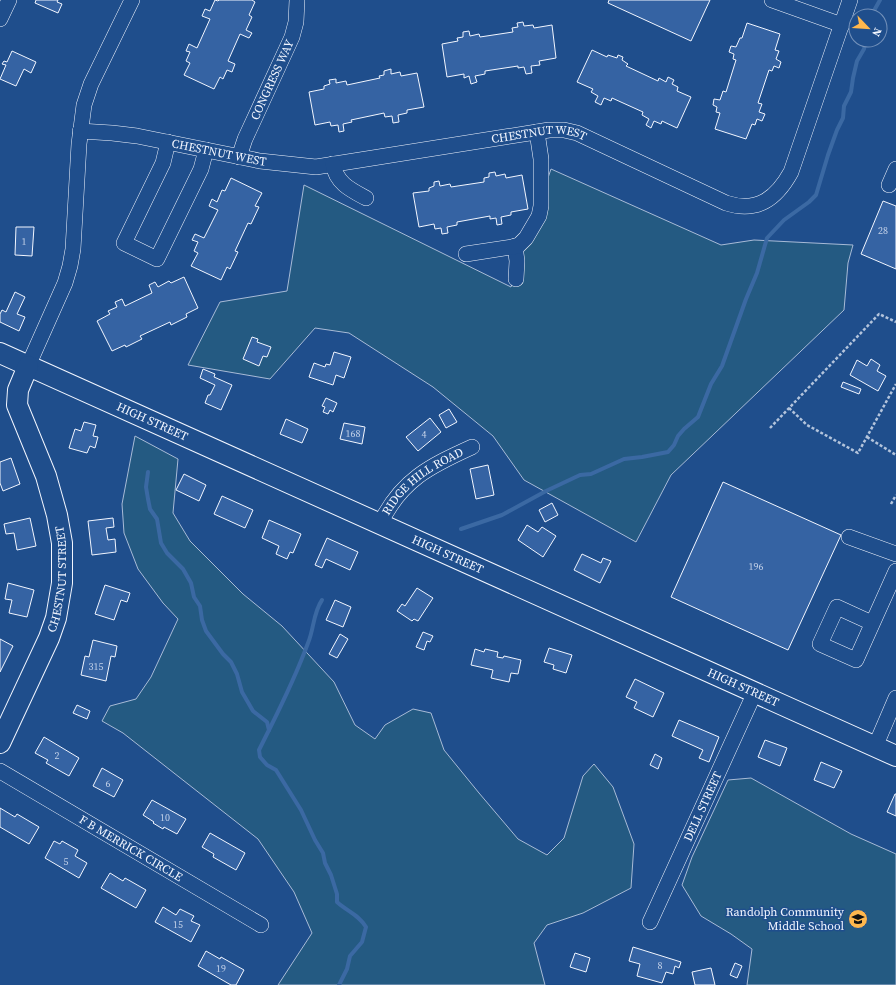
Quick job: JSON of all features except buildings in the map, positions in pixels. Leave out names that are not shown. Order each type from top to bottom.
[{"type":"main road","name":"HIGH STREET","points":[[0,353],[896,756]]},
{"type":"main road","name":"CHESTNUT STREET","points":[[0,743],[5,717],[53,628],[59,606],[63,576],[62,543],[57,515],[46,476],[17,405],[18,390],[28,366]]},
{"type":"street","points":[[0,18],[9,0]]},
{"type":"street","points":[[28,366],[65,283],[70,266],[73,249],[80,131],[84,105],[91,84],[132,0]]},
{"type":"street","name":"CONGRESS WAY","points":[[239,157],[245,139],[291,41],[296,22],[297,0]]},
{"type":"street","points":[[772,0],[842,25]]},
{"type":"street","name":"CHESTNUT WEST","points":[[80,131],[119,133],[239,157],[281,164],[308,166],[333,164],[537,132],[564,130],[577,133],[726,203],[741,207],[756,206],[777,192],[787,180],[791,172],[850,0]]},
{"type":"street","points":[[466,254],[515,246],[525,240],[540,213],[540,159],[537,132]]},
{"type":"street","points":[[168,142],[163,163],[124,243],[157,259],[201,169],[206,150]]},
{"type":"street","points":[[333,164],[336,175],[342,183],[366,198]]},
{"type":"street","points":[[889,185],[896,169]]},
{"type":"street","points":[[515,246],[517,261],[516,279]]},
{"type":"street","name":"RIDGE HILL ROAD","points":[[380,524],[395,498],[411,482],[423,472],[472,447]]},
{"type":"street","points":[[849,537],[896,554]]},
{"type":"street","points":[[872,623],[896,571]]},
{"type":"street","name":"DELL STREET","points":[[650,922],[755,692]]},
{"type":"street","points":[[875,747],[896,698]]},
{"type":"street","name":"F B MERRICK CIRCLE","points":[[0,771],[261,925]]},
{"type":"path","points":[[770,428],[879,314],[896,322]]},
{"type":"path","points":[[789,408],[807,425],[858,453],[896,384]]},
{"type":"path","points":[[867,437],[896,455]]},
{"type":"path","points":[[891,504],[896,495]]},
{"type":"shaded area","points":[[551,169],[721,245],[754,240],[853,245],[848,263],[844,310],[671,475],[636,542],[524,480],[493,436],[433,387],[349,333],[315,328],[270,379],[188,365],[220,302],[287,291],[304,185],[511,287]]},
{"type":"shaded area","points":[[135,436],[178,459],[173,513],[190,541],[243,594],[282,626],[334,682],[355,725],[375,739],[385,725],[413,709],[431,713],[444,750],[479,793],[518,839],[547,855],[564,838],[583,776],[594,764],[613,787],[634,844],[631,888],[583,913],[547,925],[534,943],[545,985],[278,985],[312,933],[294,892],[258,839],[123,733],[102,721],[110,706],[136,699],[151,677],[178,619],[163,603],[138,569],[124,533],[122,504]]},
{"type":"shaded area","points":[[751,778],[851,834],[896,854],[896,985],[747,985],[752,949],[701,916],[682,885],[692,857],[728,780]]},
{"type":"waterway","points":[[876,8],[880,0]]},
{"type":"waterway","points":[[461,529],[502,515],[546,491],[580,475],[591,474],[624,459],[668,452],[674,445],[678,436],[698,417],[711,384],[722,366],[757,273],[767,238],[784,220],[809,202],[816,195],[828,155],[843,118],[844,106],[851,92],[857,61],[864,48]]},
{"type":"waterway","points":[[148,472],[146,487],[148,499],[150,509],[157,519],[161,543],[167,553],[183,569],[191,583],[194,597],[200,606],[202,620],[206,631],[223,654],[231,662],[237,674],[242,692],[253,711],[267,722],[269,730],[259,750],[260,757],[267,765],[276,770],[301,810],[315,840],[323,853],[325,863],[331,875],[337,894],[337,902],[356,916],[366,927],[362,942],[350,956],[347,969],[339,985]]},
{"type":"waterway","points":[[269,730],[299,665],[310,638],[317,610],[322,600]]},
{"type":"place","name":"Randolph Community Middle School","points":[[858,919]]}]
